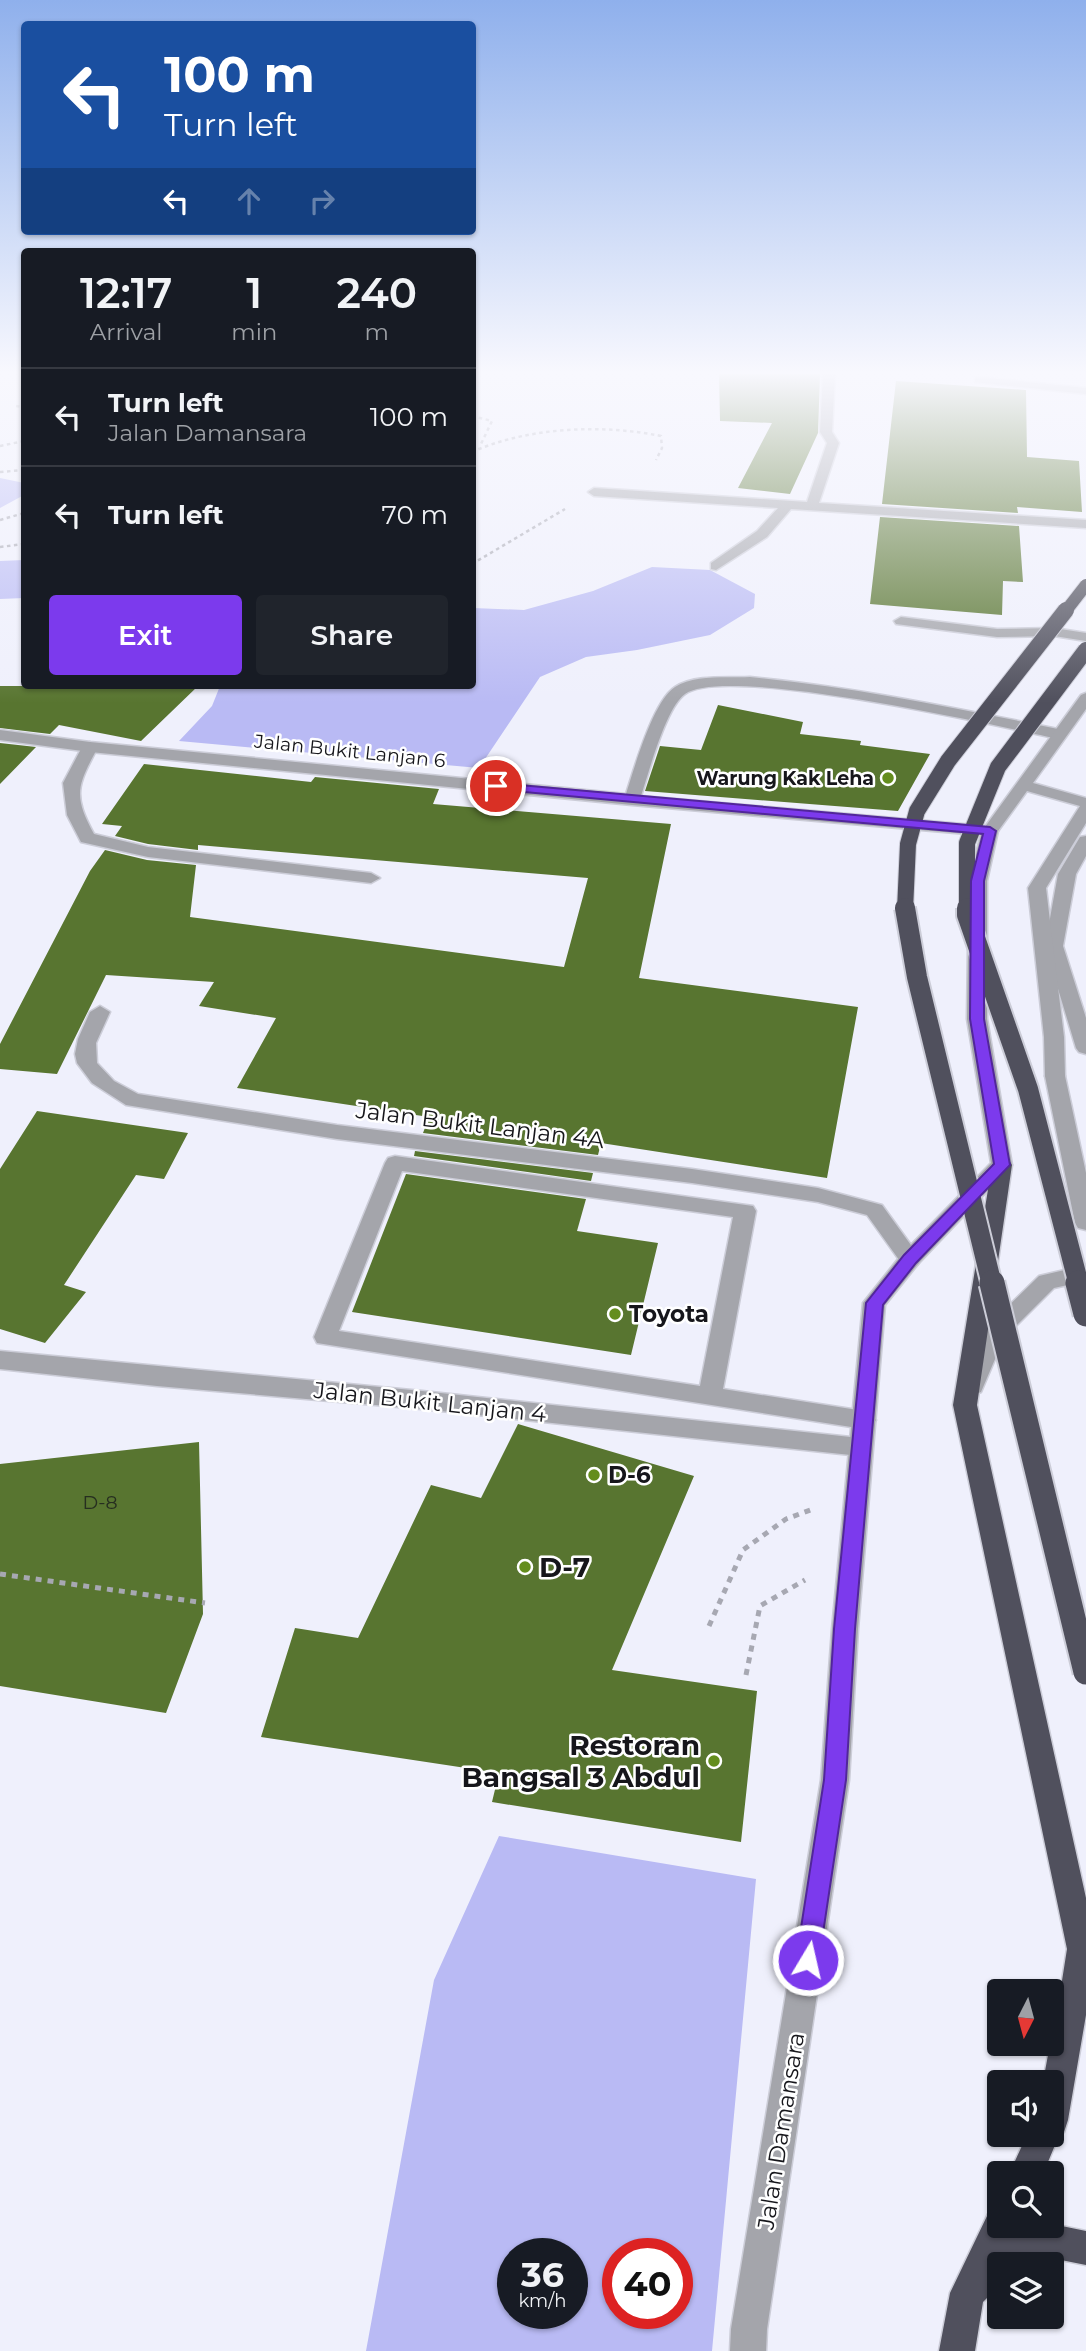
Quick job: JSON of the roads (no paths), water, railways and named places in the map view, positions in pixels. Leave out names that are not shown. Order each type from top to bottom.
[{"type":"highway","points":[[1086,585],[948,761],[917,811],[908,844],[904,904],[920,990],[1086,1672]]},
{"type":"highway","points":[[1086,650],[998,767],[967,843],[967,915],[1028,1089],[1086,1314]]},
{"type":"highway","points":[[1002,1165],[965,1405],[1082,1949],[1061,2070]]},
{"type":"highway","points":[[957,2351],[967,2293],[994,2238]]},
{"type":"highway","points":[[967,2293],[1009,2253],[1051,2241],[1086,2248]]},
{"type":"street","points":[[811,505],[819,484]]},
{"type":"street","points":[[594,492],[1086,524]]},
{"type":"street","points":[[716,566],[762,534],[788,504]]},
{"type":"street","points":[[901,621],[997,633],[1054,632],[1086,637]]},
{"type":"street","points":[[632,800],[660,720],[681,689],[704,682],[776,682],[1058,734]]},
{"type":"street","points":[[1002,1165],[977,1019],[978,881],[990,831],[1086,698]]},
{"type":"street","name":"Jalan Bukit Lanjan 6","points":[[0,735],[90,747],[632,800],[990,831]]},
{"type":"street","points":[[90,747],[71,783],[75,815],[87,838],[148,852],[371,878]]},
{"type":"street","points":[[1022,785],[1086,803]]},
{"type":"street","points":[[1086,810],[1037,888],[1054,1037],[1055,1076],[1086,1223]]},
{"type":"street","points":[[1086,841],[1067,874],[1054,946],[1086,1048]]},
{"type":"street","name":"Jalan Bukit Lanjan 4A","points":[[100,1012],[85,1046],[89,1066],[103,1084],[133,1100],[337,1132],[692,1176],[817,1195],[874,1210],[910,1259]]},
{"type":"street","points":[[710,1396],[745,1211],[395,1163],[325,1337],[864,1420]]},
{"type":"street","name":"Jalan Damansara","points":[[748,2351],[749,2329],[835,1780],[857,1481],[874,1303],[910,1259],[1002,1165]]},
{"type":"street","points":[[965,1405],[994,1334],[1047,1282],[1086,1273]]},
{"type":"street","name":"Jalan Bukit Lanjan 4","points":[[0,1360],[435,1401],[860,1447]]},
{"type":"place","name":"Warung Kak Leha","points":[[888,778]]},
{"type":"place","name":"Toyota","points":[[615,1314]]},
{"type":"place","name":"D-6","points":[[594,1475]]},
{"type":"place","name":"D-7","points":[[525,1567]]},
{"type":"place","name":"Restoran Bangsal 3 Abdul","points":[[714,1761]]}]
